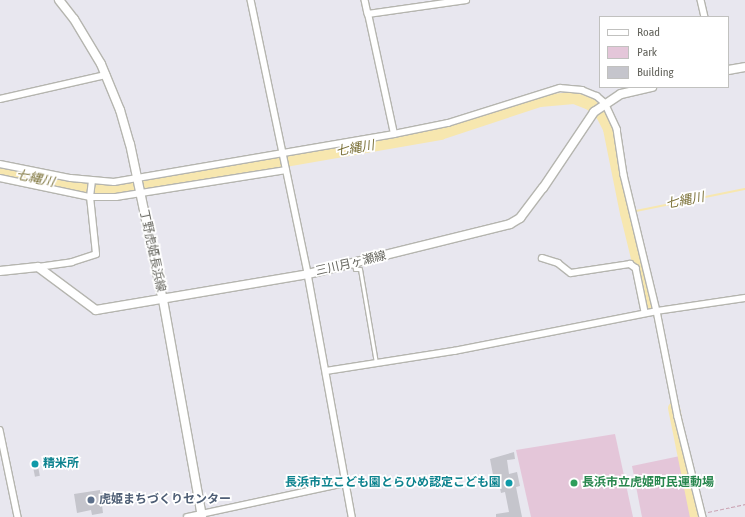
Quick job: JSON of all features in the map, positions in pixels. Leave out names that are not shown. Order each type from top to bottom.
[{"type":"main road","name":"丁野虎姫長浜線","points":[[59,0],[91,46],[106,75],[120,110],[137,178],[163,300],[202,515]]},
{"type":"main road","points":[[729,70],[745,67]]},
{"type":"main road","name":"三川月ヶ瀬線","points":[[38,267],[92,309],[163,300],[308,274],[510,224],[520,218],[543,188],[594,112],[621,94],[648,88]]},
{"type":"main road","points":[[0,271],[38,267]]},
{"type":"street","points":[[251,0],[308,274],[352,517]]},
{"type":"street","points":[[365,0],[394,134]]},
{"type":"street","points":[[368,14],[466,0]]},
{"type":"street","points":[[701,0],[705,16]]},
{"type":"street","points":[[0,99],[106,75]]},
{"type":"street","points":[[0,164],[92,180],[114,182],[394,134],[448,123],[560,88],[582,90],[603,105],[617,129],[624,175],[657,311],[678,417],[702,515]]},
{"type":"street","points":[[0,178],[90,197],[140,193],[286,170]]},
{"type":"street","points":[[38,267],[72,262],[96,254],[90,197],[92,180]]},
{"type":"street","points":[[542,258],[558,263],[571,273],[630,264],[636,268],[645,312]]},
{"type":"street","points":[[326,371],[543,334],[645,312],[745,298]]},
{"type":"street","points":[[0,430],[18,517]]},
{"type":"street","points":[[187,517],[346,484]]},
{"type":"lane","points":[[354,263],[355,269],[360,268],[376,363]]},
{"type":"path","points":[[702,515],[745,504]]},
{"type":"green space","name":"長浜市立虎姫町民運動場","points":[[615,434],[633,517],[531,517],[516,450]]},
{"type":"green space","points":[[680,456],[693,517],[642,517],[632,466]]},
{"type":"building","name":"長浜市立こども園とらひめ認定こども園","points":[[514,452],[515,459],[507,460],[509,474],[517,472],[520,486],[516,487],[522,517],[496,517],[496,514],[509,512],[505,492],[501,493],[498,479],[494,480],[490,459]]},
{"type":"building","points":[[37,461],[40,476],[35,477],[32,462]]},
{"type":"building","points":[[100,490],[100,493],[106,492],[109,504],[102,505],[103,513],[92,515],[91,510],[77,513],[74,494]]},
{"type":"waterway","name":"七縄川","points":[[0,171],[73,187],[123,189],[440,134],[540,101],[574,98],[590,104],[602,115],[609,129],[626,213],[649,307]]},
{"type":"waterway","name":"七縄川","points":[[626,213],[745,189]]},
{"type":"waterway","points":[[674,408],[696,517]]},
{"type":"place","name":"精米所","points":[[35,464]]},
{"type":"place","name":"長浜市立こども園とらひめ認定こども園","points":[[509,483]]},
{"type":"place","name":"長浜市立虎姫町民運動場","points":[[574,483]]},
{"type":"place","name":"虎姫まちづくりセンター","points":[[91,500]]}]
